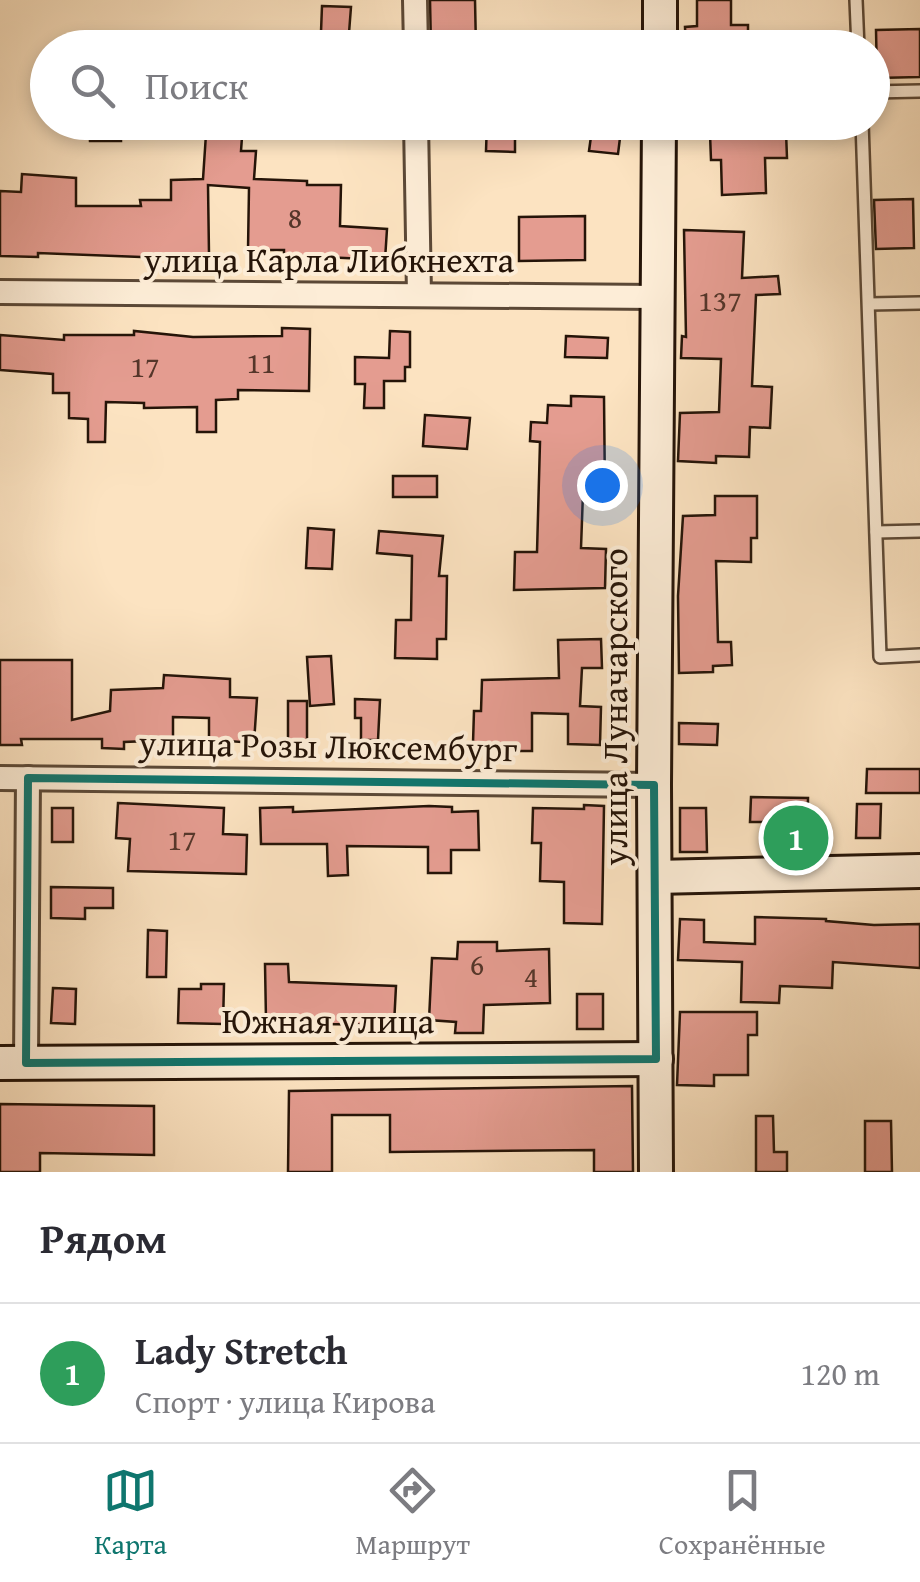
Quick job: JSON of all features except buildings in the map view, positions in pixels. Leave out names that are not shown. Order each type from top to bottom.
[{"type":"street","points":[[415,0],[416,30]]},
{"type":"street","points":[[660,0],[660,30]]},
{"type":"street","points":[[416,140],[418,295]]},
{"type":"street","name":"улица Луначарского","points":[[656,1172],[654,785],[659,140]]},
{"type":"street","name":"улица Карла Либкнехта","points":[[0,292],[657,297]]},
{"type":"street","name":"улица Розы Люксембург","points":[[0,778],[654,785]]},
{"type":"street","points":[[13,1063],[28,778]]},
{"type":"street","points":[[655,877],[920,871]]},
{"type":"street","name":"Южная улица","points":[[13,1063],[656,1059]]},
{"type":"lane","points":[[856,0],[857,30]]},
{"type":"lane","points":[[890,92],[920,91]]},
{"type":"lane","points":[[863,140],[880,657],[920,655]]},
{"type":"lane","points":[[869,304],[920,304]]},
{"type":"lane","points":[[876,532],[920,531]]},
{"type":"highlighted area","points":[[28,778],[654,785],[656,1059],[26,1063]]},
{"type":"place","name":"Lady Stretch","points":[[796,838]]}]
